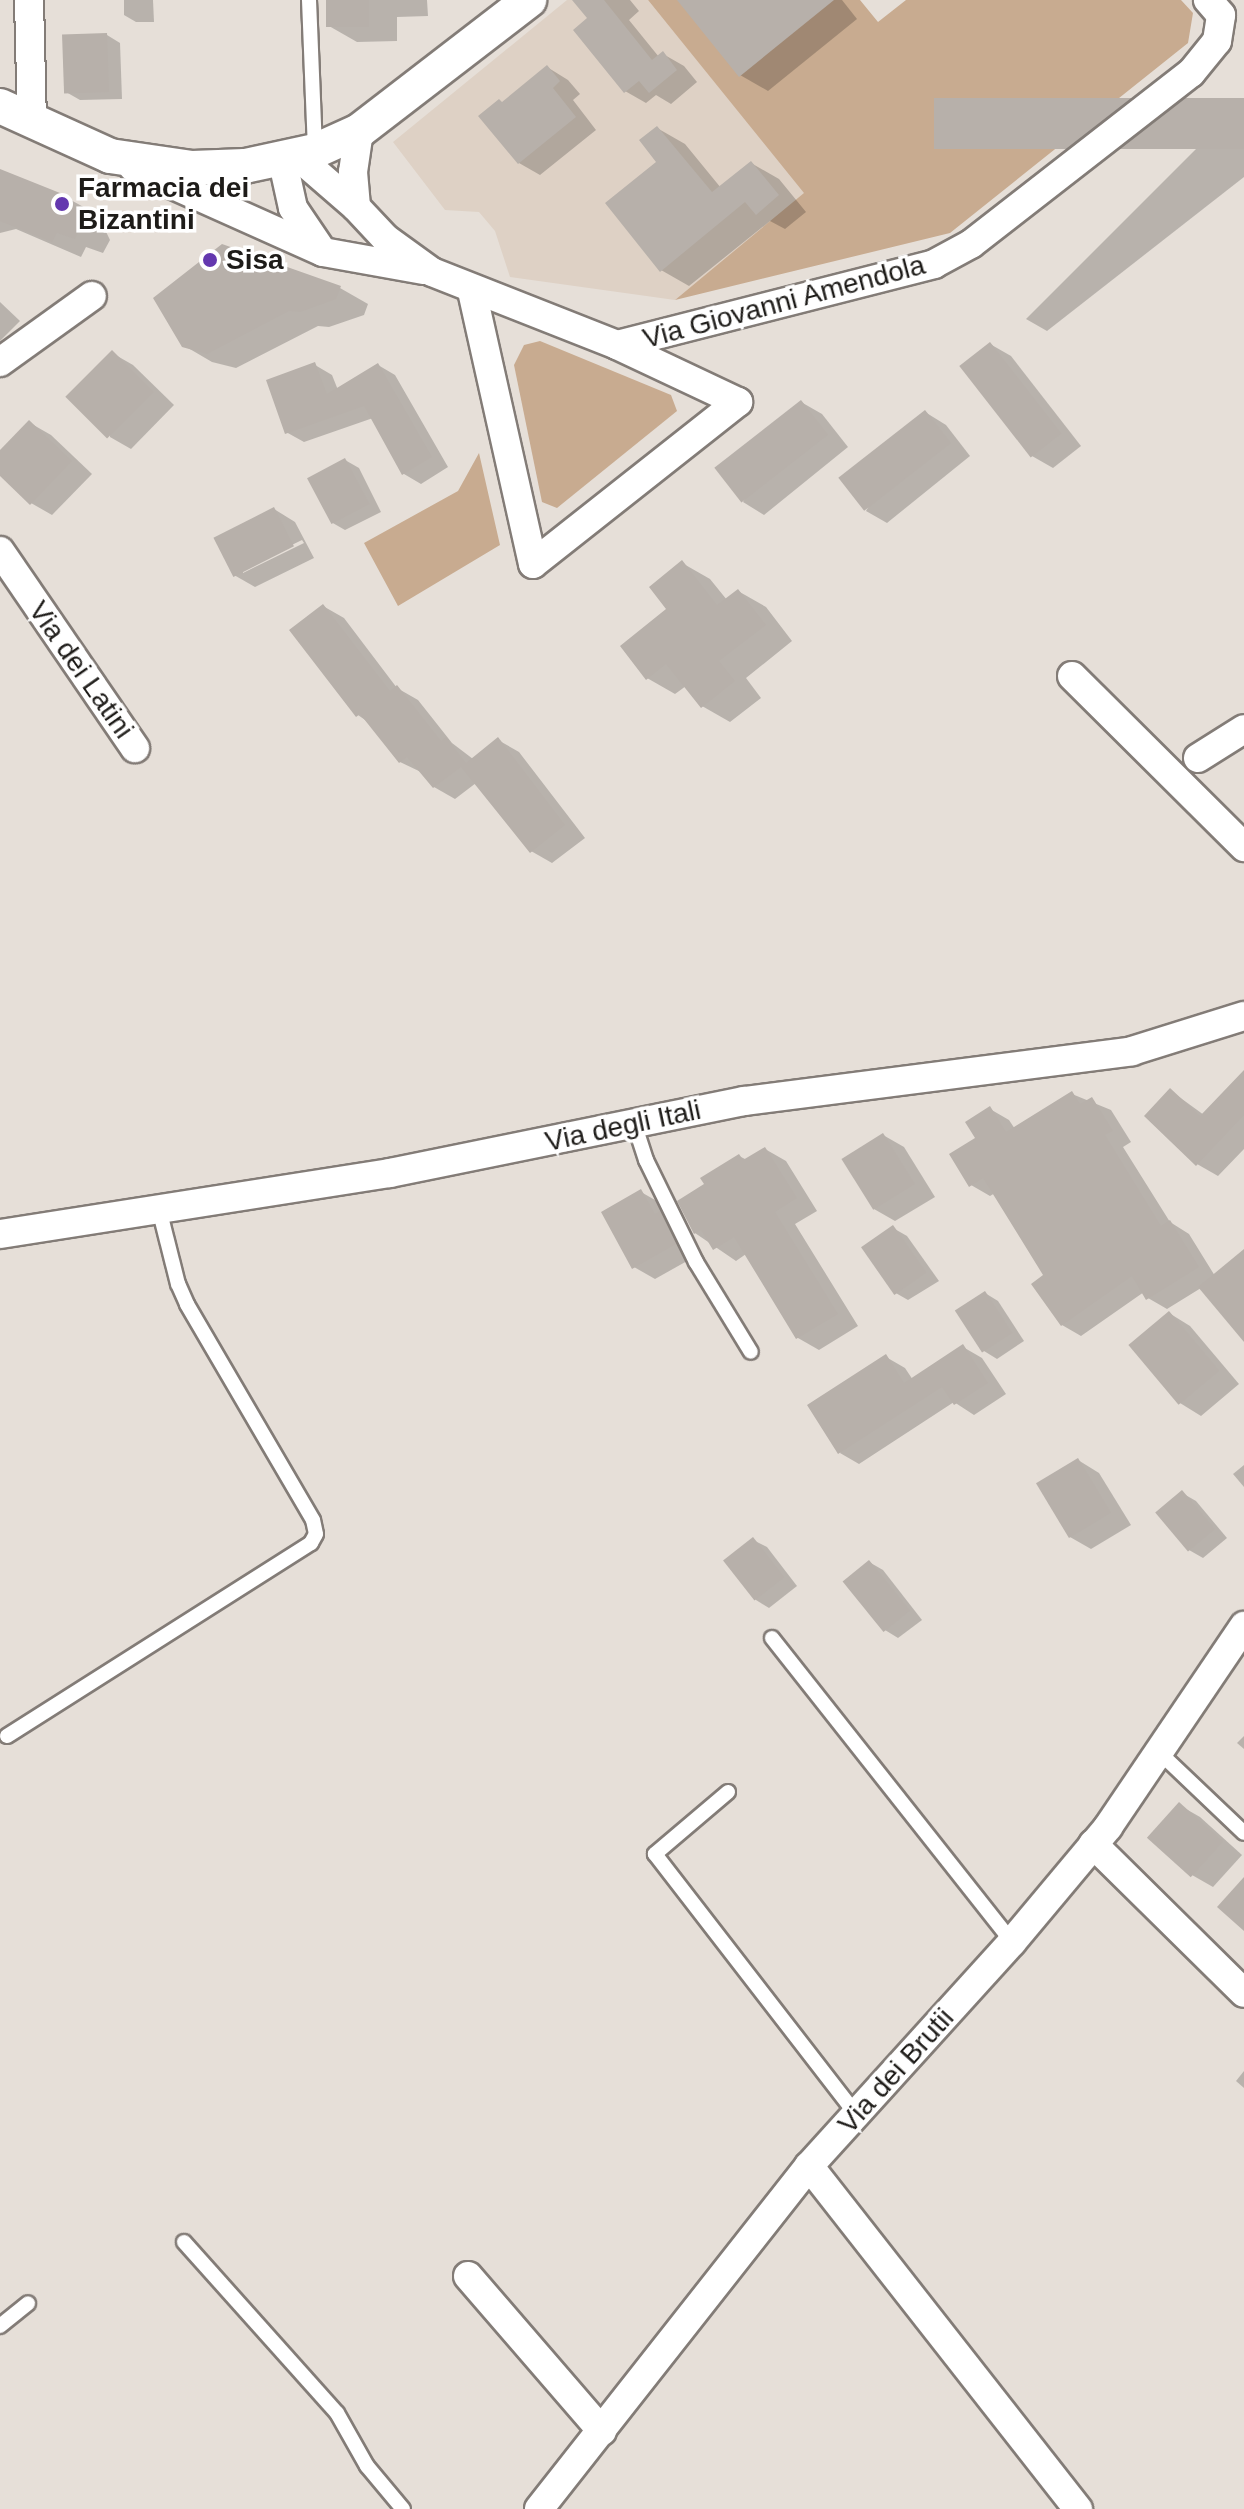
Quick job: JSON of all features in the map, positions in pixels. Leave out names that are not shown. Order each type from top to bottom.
[{"type":"street","points":[[29,0],[32,121]]},
{"type":"street","points":[[110,156],[192,168],[245,166],[297,154],[359,131],[529,0]]},
{"type":"street","name":"Via Giovanni Amendola","points":[[432,272],[617,345],[934,264],[971,244],[1191,73],[1217,41],[1221,15],[1208,0]]},
{"type":"street","points":[[0,106],[323,252],[432,272]]},
{"type":"street","points":[[356,207],[353,172],[359,131]]},
{"type":"street","points":[[297,154],[356,207],[385,238],[432,272]]},
{"type":"street","points":[[297,154],[293,208],[323,252]]},
{"type":"street","points":[[472,290],[533,564],[738,402],[617,345]]},
{"type":"street","points":[[0,362],[92,296]]},
{"type":"street","name":"Via dei Latini","points":[[0,551],[135,748]]},
{"type":"street","points":[[1072,676],[1244,847]]},
{"type":"street","points":[[1198,758],[1244,729]]},
{"type":"street","name":"Via degli Itali","points":[[0,1234],[390,1173],[744,1101],[1132,1051],[1244,1016]]},
{"type":"street","name":"Via dei Brutii","points":[[539,2509],[809,2166],[1012,1942],[1093,1844],[1244,1626]]},
{"type":"street","points":[[1093,1844],[1244,1993]]},
{"type":"street","points":[[809,2166],[1078,2509]]},
{"type":"street","points":[[468,2276],[602,2431]]},
{"type":"lane","points":[[297,154],[309,0]]},
{"type":"lane","points":[[634,1123],[646,1160],[696,1262],[751,1352]]},
{"type":"lane","points":[[7,1736],[311,1543],[316,1534],[313,1520],[187,1304],[178,1284],[159,1209]]},
{"type":"lane","points":[[772,1638],[1012,1942]]},
{"type":"lane","points":[[1159,1752],[1244,1833]]},
{"type":"lane","points":[[728,1792],[655,1854],[857,2115]]},
{"type":"lane","points":[[184,2242],[337,2413],[367,2466],[403,2509]]},
{"type":"lane","points":[[0,2326],[28,2303]]},
{"type":"shaded area","points":[[567,0],[648,0],[805,193],[675,300],[510,277],[495,231],[479,212],[445,210],[393,142]]},
{"type":"shaded area","points":[[648,0],[860,0],[878,22],[906,0],[1181,0],[1193,13],[1188,43],[950,233],[675,300],[804,193]]},
{"type":"shaded area","points":[[540,341],[671,395],[677,411],[557,508],[542,502],[514,365],[524,345]]},
{"type":"shaded area","points":[[479,453],[500,545],[398,606],[364,543],[458,491]]},
{"type":"building","points":[[326,0],[369,0],[369,27],[326,27]]},
{"type":"building","points":[[572,0],[604,0],[652,60],[663,51],[677,70],[649,93],[639,81],[624,93],[573,30],[587,18]]},
{"type":"building","points":[[677,0],[834,0],[739,77]]},
{"type":"building","points":[[107,33],[109,92],[64,94],[62,35]]},
{"type":"building","points":[[547,65],[560,81],[553,88],[576,117],[518,164],[478,116],[499,99],[502,102]]},
{"type":"building","points":[[934,98],[1244,98],[1244,149],[934,149]]},
{"type":"building","points":[[657,126],[712,192],[751,161],[779,195],[756,215],[745,202],[660,272],[605,203],[656,162],[639,140]]},
{"type":"building","points":[[0,169],[70,197],[83,223],[75,239],[57,233],[52,242],[0,221]]},
{"type":"building","points":[[222,244],[341,286],[336,299],[300,312],[289,311],[207,354],[182,347],[153,298]]},
{"type":"building","points":[[990,342],[1061,433],[1031,457],[959,366]]},
{"type":"building","points":[[112,350],[154,392],[107,438],[65,397]]},
{"type":"building","points":[[315,362],[327,394],[378,363],[432,457],[402,475],[364,406],[285,434],[266,380]]},
{"type":"building","points":[[801,400],[828,435],[741,502],[714,468]]},
{"type":"building","points":[[925,410],[951,443],[864,511],[838,478]]},
{"type":"building","points":[[29,420],[72,461],[30,505],[0,476],[0,450]]},
{"type":"building","points":[[345,458],[369,504],[331,524],[307,478]]},
{"type":"building","points":[[274,507],[294,546],[233,577],[213,538]]},
{"type":"building","points":[[682,560],[717,605],[738,589],[766,625],[719,661],[735,681],[701,708],[666,664],[646,680],[620,646],[666,609],[649,587]]},
{"type":"building","points":[[323,604],[390,691],[397,685],[441,741],[446,737],[466,763],[498,737],[565,825],[530,853],[461,767],[433,788],[407,757],[399,763],[360,714],[356,717],[289,630]]},
{"type":"building","points":[[1244,1070],[1244,1115],[1196,1166],[1144,1116],[1170,1088],[1200,1116]]},
{"type":"building","points":[[1072,1091],[1080,1104],[1092,1097],[1113,1131],[1105,1135],[1161,1226],[1170,1220],[1199,1267],[1146,1300],[1132,1276],[1061,1326],[1031,1284],[1043,1275],[983,1178],[969,1187],[949,1154],[975,1138],[965,1122],[990,1106],[1006,1132]]},
{"type":"building","points":[[883,1133],[915,1184],[873,1210],[841,1159]]},
{"type":"building","points":[[765,1147],[797,1198],[775,1212],[838,1314],[796,1339],[734,1237],[713,1250],[701,1230],[694,1234],[677,1201],[704,1184],[700,1178],[739,1154],[743,1160]]},
{"type":"building","points":[[641,1189],[655,1214],[660,1211],[676,1244],[632,1269],[601,1212]]},
{"type":"building","points":[[893,1225],[926,1273],[894,1295],[861,1247]]},
{"type":"building","points":[[1244,1249],[1244,1342],[1198,1287]]},
{"type":"building","points":[[985,1291],[1012,1333],[982,1353],[955,1311]]},
{"type":"building","points":[[1169,1311],[1219,1371],[1179,1405],[1128,1345]]},
{"type":"building","points":[[963,1344],[988,1383],[954,1405],[942,1387],[838,1454],[807,1405],[886,1354],[904,1383]]},
{"type":"building","points":[[1078,1458],[1111,1513],[1069,1538],[1036,1483]]},
{"type":"building","points":[[1182,1490],[1215,1529],[1188,1552],[1155,1512]]},
{"type":"building","points":[[753,1537],[784,1577],[754,1601],[723,1560]]},
{"type":"building","points":[[869,1560],[910,1611],[883,1632],[843,1581]]},
{"type":"building","points":[[1179,1802],[1223,1841],[1191,1877],[1147,1838]]},
{"type":"building","points":[[1244,1877],[1244,1931],[1217,1907]]},
{"type":"place","name":"Farmacia dei Bizantini","points":[[62,204]]},
{"type":"place","name":"Sisa","points":[[210,260]]}]
